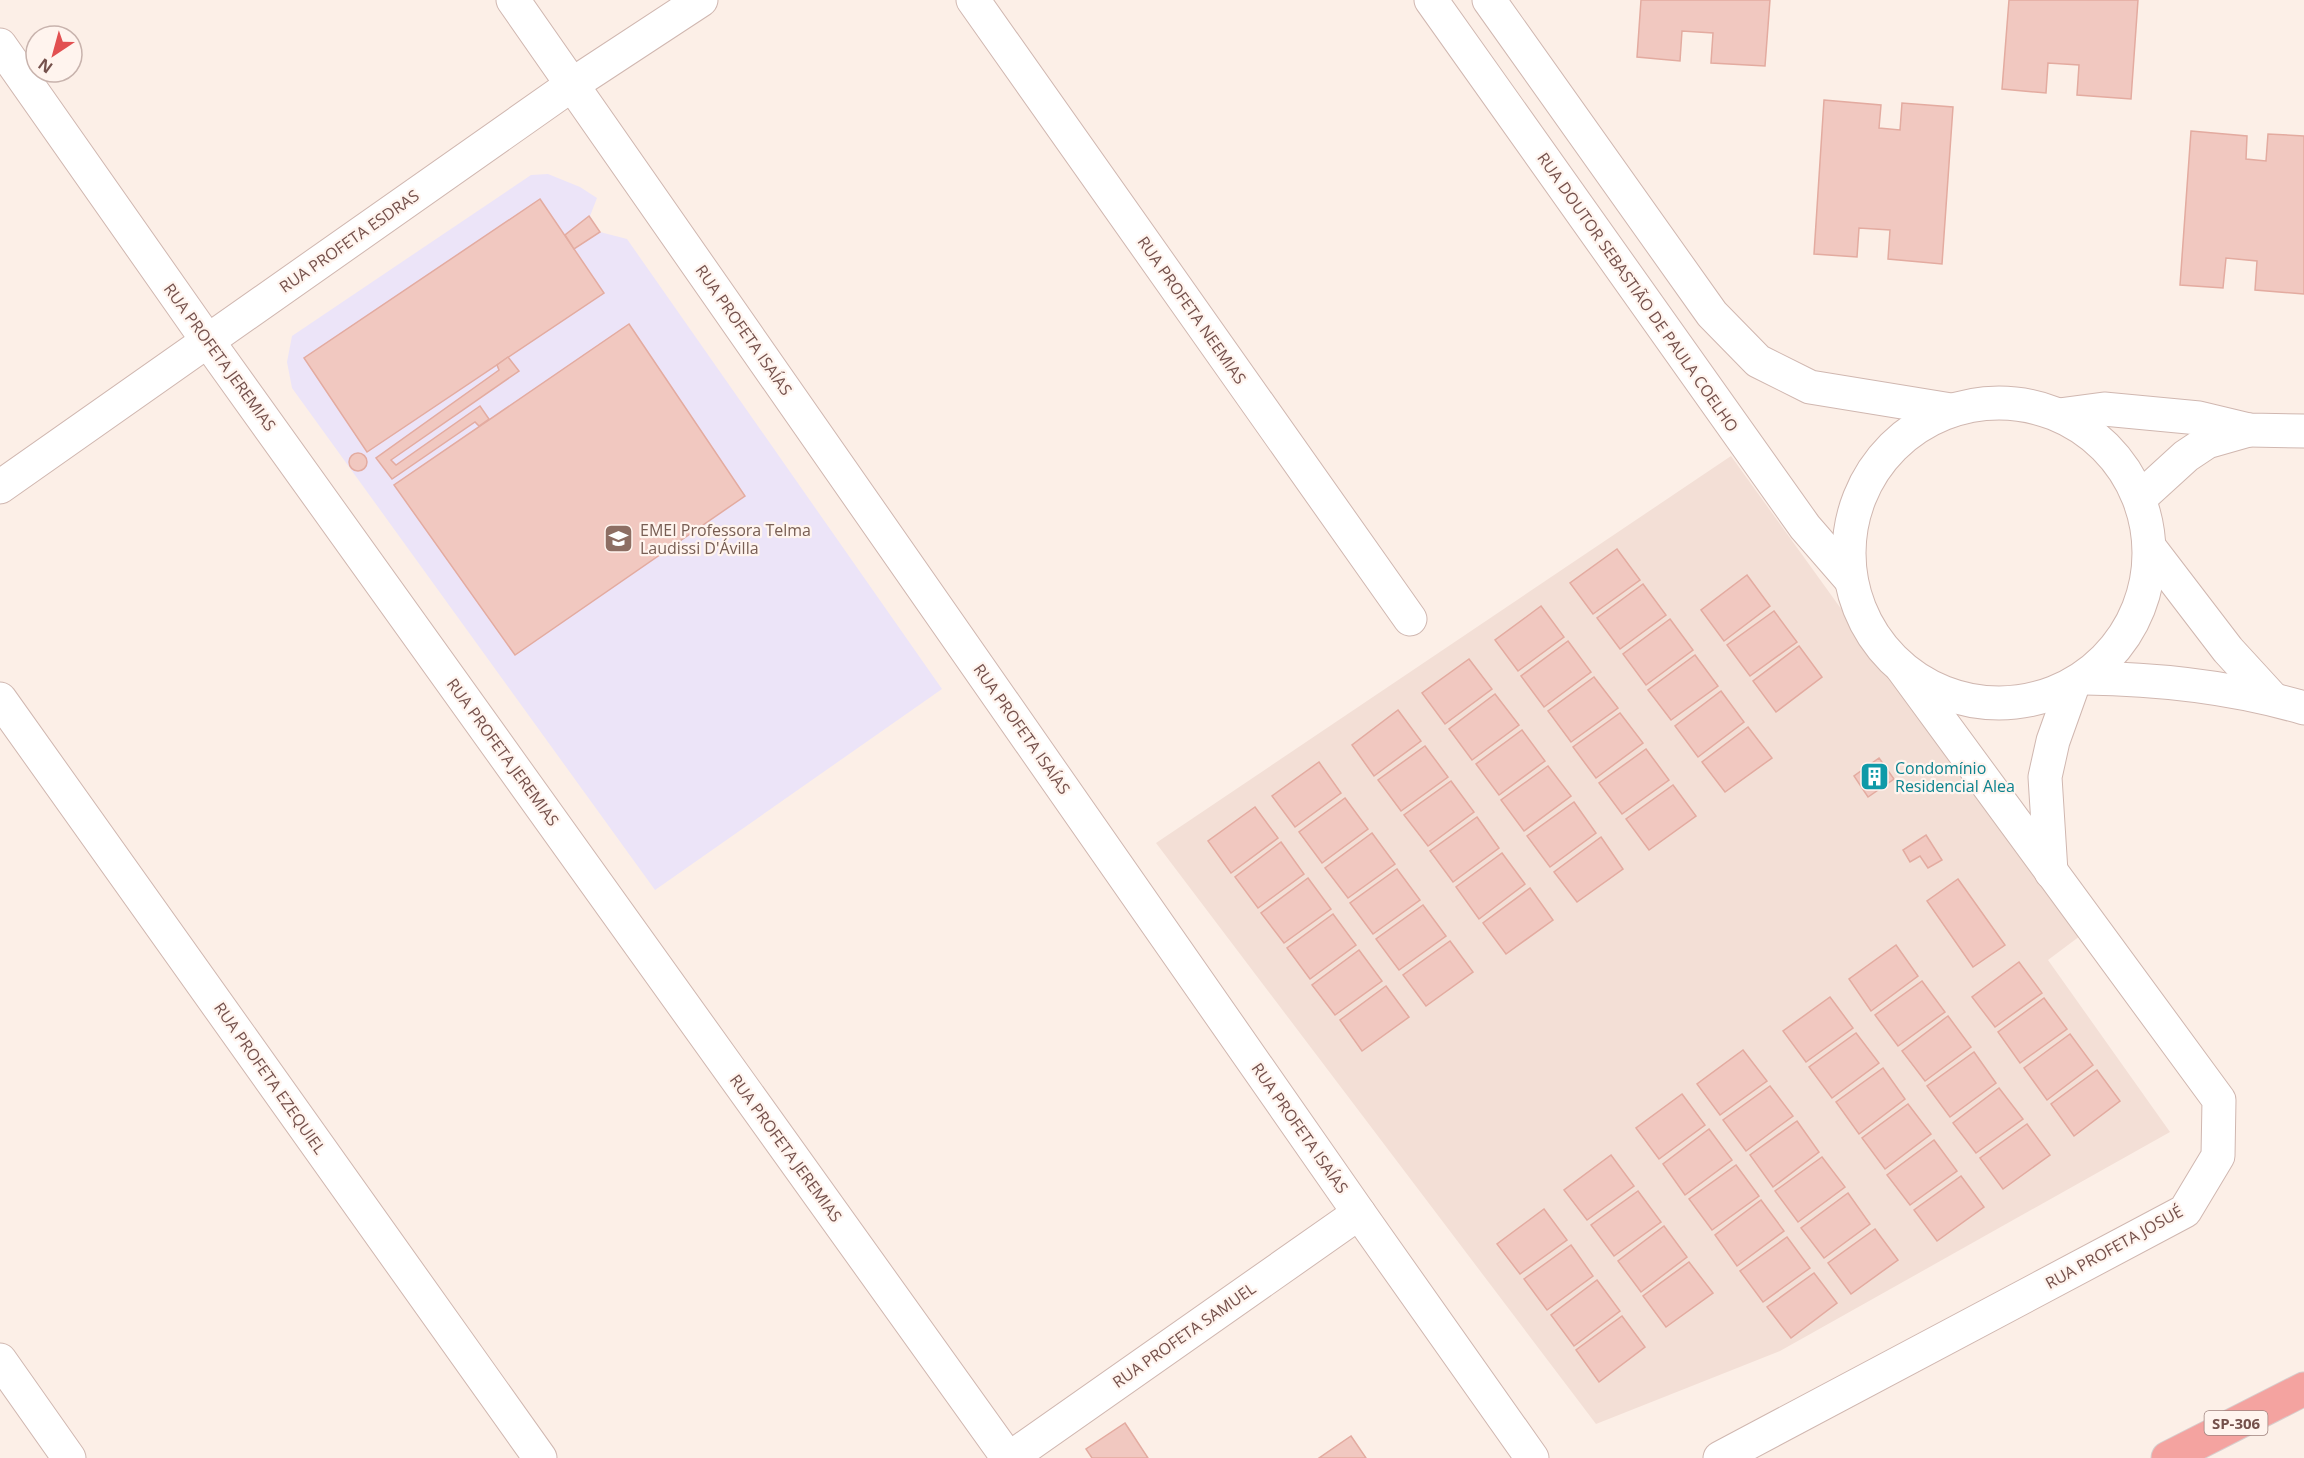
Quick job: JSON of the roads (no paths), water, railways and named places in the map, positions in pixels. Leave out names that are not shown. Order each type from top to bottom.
[{"type":"highway","name":"SP-306","points":[[2168,1458],[2304,1389]]},
{"type":"street","name":"RUA PROFETA ISAÍAS","points":[[513,0],[1532,1458]]},
{"type":"street","name":"RUA PROFETA ESDRAS","points":[[0,487],[573,84],[701,0]]},
{"type":"street","name":"RUA PROFETA NEEMIAS","points":[[973,0],[1410,619]]},
{"type":"street","name":"RUA DOUTOR SEBASTIÃO DE PAULA COELHO","points":[[1431,0],[1805,527],[1851,580]]},
{"type":"street","points":[[1490,0],[1712,314],[1758,361],[1810,387],[1951,410]]},
{"type":"street","name":"RUA PROFETA JEREMIAS","points":[[0,45],[207,340],[1009,1458]]},
{"type":"street","points":[[1987,402],[2024,404],[2059,415],[2093,435],[2121,464],[2140,498],[2145,514],[2150,548],[2147,585],[2135,621],[2113,653],[2079,681],[2039,699],[2004,704],[1967,700],[1933,688],[1902,668],[1884,649],[1869,628],[1858,605],[1851,580],[1849,537],[1859,495],[1881,458],[1912,429],[1951,410],[1987,402]]},
{"type":"street","points":[[2059,415],[2104,409],[2199,418],[2249,430],[2304,431]]},
{"type":"street","points":[[2140,498],[2186,456],[2207,442],[2249,430]]},
{"type":"street","points":[[2150,548],[2228,650],[2273,699]]},
{"type":"street","name":"RUA PROFETA JOSUÉ","points":[[1720,1458],[2185,1211],[2218,1156],[2219,1100],[2051,872],[1970,774],[1902,668]]},
{"type":"street","points":[[2079,681],[2139,678],[2273,699],[2304,708]]},
{"type":"street","points":[[2051,872],[2045,777],[2053,741],[2079,681]]},
{"type":"street","name":"RUA PROFETA EZEQUIEL","points":[[0,699],[540,1458]]},
{"type":"street","name":"RUA PROFETA SAMUEL","points":[[1009,1458],[1359,1213]]},
{"type":"street","points":[[0,1360],[69,1458]]},
{"type":"place","name":"EMEI Professora Telma Laudissi D'Ávilla","points":[[619,539]]},
{"type":"place","name":"Condomínio Residencial Alea","points":[[1874,777]]}]
